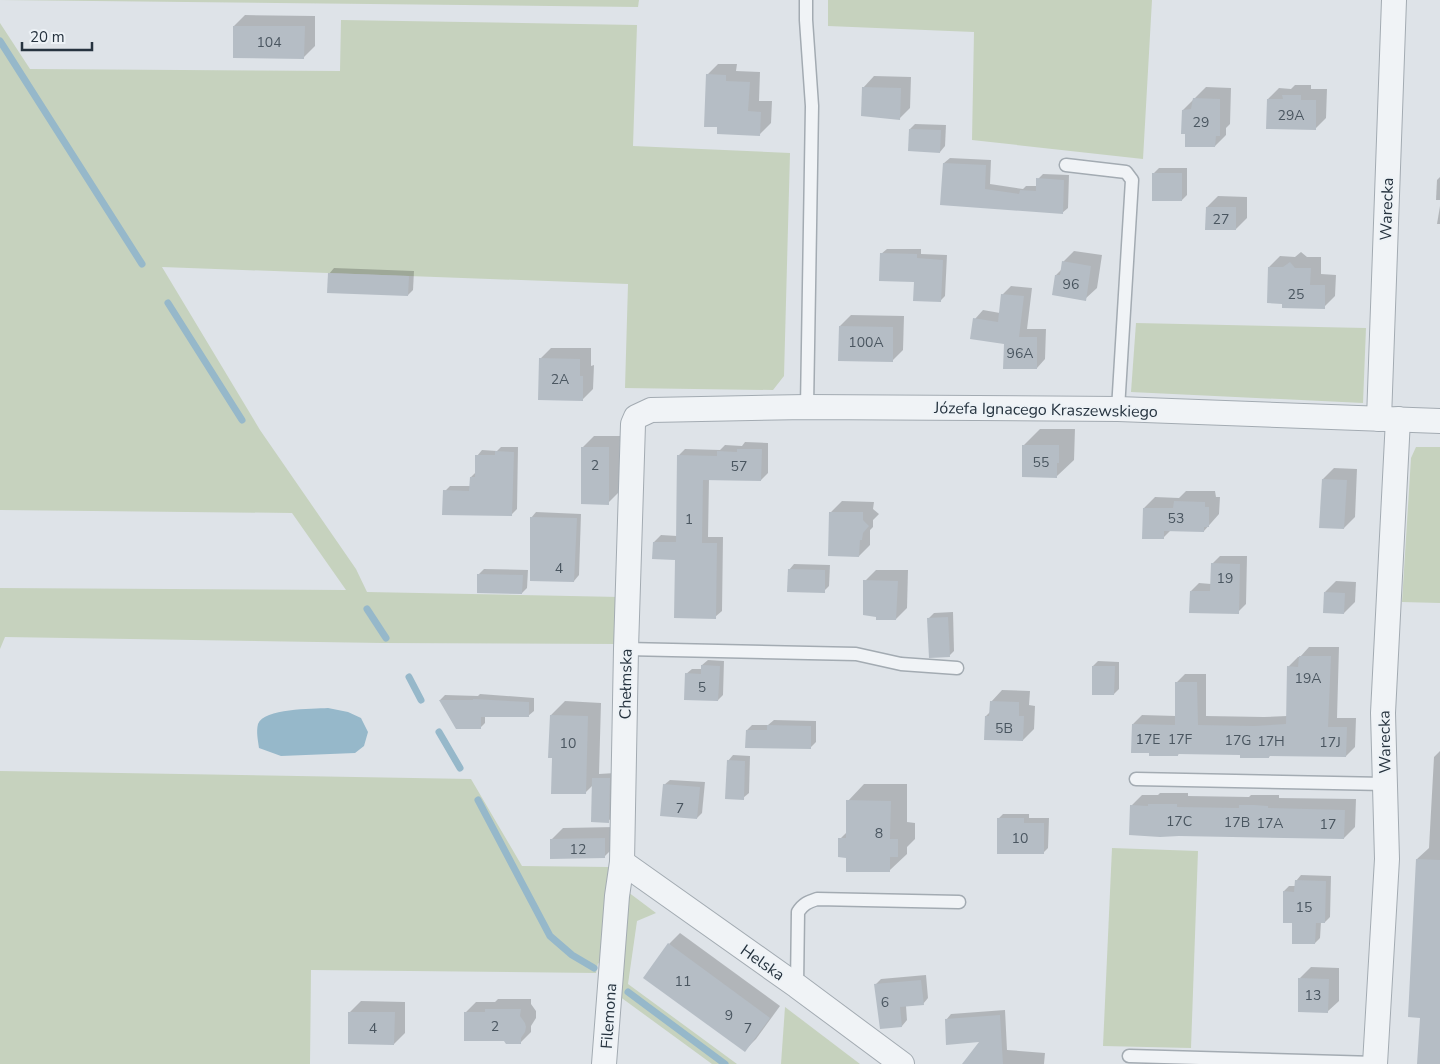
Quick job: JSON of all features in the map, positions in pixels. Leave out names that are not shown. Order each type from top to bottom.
[{"type":"street","name":"Warecka","points":[[1375,1064],[1387,859],[1383,713],[1394,0]]},
{"type":"street","name":"Józefa Ignacego Kraszewskiego","points":[[651,410],[807,407],[1118,409],[1440,421]]},
{"type":"street","name":"Chełmska","points":[[611,968],[622,862],[633,424],[636,417],[651,410]]},
{"type":"street","name":"Helska","points":[[622,862],[797,986],[902,1064]]},
{"type":"street","name":"Filemona","points":[[604,1064],[611,968]]},
{"type":"lane","points":[[806,0],[812,106],[807,407]]},
{"type":"lane","points":[[1066,165],[1126,172],[1132,180],[1118,409]]},
{"type":"lane","points":[[626,649],[856,654],[900,664],[957,668]]},
{"type":"lane","points":[[1136,779],[1385,784]]},
{"type":"lane","points":[[797,986],[798,912],[808,902],[817,899],[959,902]]},
{"type":"lane","points":[[1129,1056],[1375,1064]]},
{"type":"green space","points":[[0,0],[639,0],[638,7]]},
{"type":"green space","points":[[828,0],[1152,0],[1143,159],[972,140],[974,32],[828,26]]},
{"type":"green space","points":[[341,20],[637,25],[633,146],[790,153],[784,376],[773,390],[625,388],[628,284],[162,267],[260,430],[356,569],[367,592],[620,597],[618,644],[382,643],[5,637],[0,649],[0,588],[346,590],[292,513],[0,510],[0,23],[30,69],[340,71]]},
{"type":"green space","points":[[1136,323],[1366,328],[1363,403],[1131,392]]},
{"type":"green space","points":[[1416,447],[1440,447],[1440,603],[1402,602],[1411,458]]},
{"type":"green space","points":[[0,771],[471,779],[522,866],[609,867],[604,967],[598,963],[596,973],[311,970],[310,1064],[0,1064]]},
{"type":"green space","points":[[1112,848],[1198,851],[1191,1048],[1103,1046]]},
{"type":"green space","points":[[624,889],[656,913],[637,921],[628,984],[737,1064],[712,1064],[619,996]]},
{"type":"green space","points":[[785,1007],[860,1064],[781,1064]]},
{"type":"water","points":[[328,708],[348,712],[361,718],[368,732],[364,746],[355,753],[281,756],[259,748],[257,727],[262,719],[269,715],[289,710]]},
{"type":"building","points":[[233,26],[305,26],[304,59],[233,58]]},
{"type":"building","points":[[706,74],[726,75],[726,81],[750,82],[748,111],[761,112],[760,136],[717,134],[717,127],[704,127]]},
{"type":"building","points":[[862,87],[901,88],[900,120],[861,116]]},
{"type":"building","points":[[1282,95],[1301,95],[1301,100],[1316,100],[1316,130],[1266,129],[1267,99],[1283,99]]},
{"type":"building","points":[[1193,98],[1220,99],[1220,136],[1216,136],[1215,147],[1185,147],[1185,134],[1181,134],[1182,110],[1191,109]]},
{"type":"building","points":[[909,129],[941,130],[940,153],[908,151]]},
{"type":"building","points":[[943,163],[986,165],[985,189],[1019,194],[1020,190],[1036,191],[1036,178],[1064,180],[1063,214],[940,205]]},
{"type":"building","points":[[1152,173],[1182,173],[1182,201],[1152,201]]},
{"type":"building","points":[[1206,207],[1236,207],[1236,230],[1205,230]]},
{"type":"building","points":[[880,253],[917,254],[917,258],[943,260],[941,302],[913,301],[914,282],[879,281]]},
{"type":"building","points":[[1062,261],[1091,266],[1086,301],[1052,295],[1055,275],[1060,275]]},
{"type":"building","points":[[1290,262],[1295,268],[1311,268],[1310,285],[1325,285],[1325,309],[1282,308],[1282,304],[1267,303],[1268,267],[1283,267]]},
{"type":"building","points":[[328,273],[409,276],[408,296],[327,293]]},
{"type":"building","points":[[1001,294],[1024,296],[1019,337],[1037,337],[1037,369],[1003,369],[1004,344],[970,339],[973,318],[998,322]]},
{"type":"building","points":[[839,326],[893,327],[893,362],[838,361]]},
{"type":"building","points":[[539,358],[580,359],[580,376],[583,376],[583,401],[538,400]]},
{"type":"building","points":[[1022,445],[1059,445],[1057,478],[1022,477]]},
{"type":"building","points":[[581,447],[609,447],[609,505],[581,504]]},
{"type":"building","points":[[737,449],[762,449],[761,481],[703,480],[702,543],[717,543],[716,619],[674,618],[675,560],[652,559],[653,542],[676,542],[677,455],[717,456],[717,451],[737,452]]},
{"type":"building","points":[[495,451],[514,452],[512,516],[442,515],[443,490],[469,491],[470,477],[475,477],[475,455],[495,455]]},
{"type":"building","points":[[1322,479],[1347,480],[1344,529],[1319,528]]},
{"type":"building","points":[[1174,501],[1205,502],[1205,507],[1209,507],[1209,527],[1204,527],[1204,532],[1164,531],[1164,539],[1142,539],[1143,508],[1173,508]]},
{"type":"building","points":[[829,512],[863,512],[863,520],[869,526],[863,533],[862,540],[860,540],[859,557],[828,556]]},
{"type":"building","points":[[530,517],[577,518],[574,582],[530,581]]},
{"type":"building","points":[[1211,563],[1240,564],[1239,614],[1189,613],[1190,591],[1210,591]]},
{"type":"building","points":[[788,569],[825,570],[825,593],[787,592]]},
{"type":"building","points":[[477,574],[523,575],[522,594],[477,593]]},
{"type":"building","points":[[863,580],[898,581],[896,620],[876,620],[876,617],[863,615]]},
{"type":"building","points":[[1324,592],[1345,593],[1344,614],[1323,613]]},
{"type":"building","points":[[948,617],[950,657],[929,658],[927,618]]},
{"type":"building","points":[[1299,656],[1331,656],[1328,727],[1347,727],[1346,757],[1269,756],[1269,758],[1240,758],[1240,755],[1178,754],[1178,756],[1149,756],[1149,753],[1131,753],[1132,724],[1175,725],[1175,682],[1197,682],[1198,725],[1254,726],[1286,724],[1287,666],[1298,667]]},
{"type":"building","points":[[701,665],[720,666],[718,701],[684,700],[685,673],[701,674]]},
{"type":"building","points":[[1092,666],[1115,666],[1114,695],[1092,695]]},
{"type":"building","points":[[473,699],[529,702],[529,717],[481,717],[481,729],[456,729],[439,700]]},
{"type":"building","points":[[990,701],[1019,702],[1019,716],[1024,716],[1023,741],[984,740],[985,716],[989,716]]},
{"type":"building","points":[[550,715],[588,716],[586,794],[551,794],[552,758],[548,758]]},
{"type":"building","points":[[767,725],[811,726],[811,749],[745,748],[746,730],[767,730]]},
{"type":"building","points":[[727,760],[745,761],[744,800],[725,799]]},
{"type":"building","points":[[592,778],[610,778],[609,823],[591,822]]},
{"type":"building","points":[[663,784],[700,787],[697,819],[660,816]]},
{"type":"building","points":[[846,800],[891,801],[890,839],[898,839],[898,857],[890,857],[890,872],[846,872],[846,858],[838,857],[838,838],[846,838]]},
{"type":"building","points":[[1148,804],[1177,804],[1177,807],[1239,808],[1239,805],[1254,805],[1268,806],[1268,808],[1345,810],[1344,839],[1129,835],[1130,805],[1148,806]]},
{"type":"building","points":[[997,818],[1024,818],[1024,823],[1044,823],[1044,854],[997,854]]},
{"type":"building","points":[[605,838],[605,858],[550,859],[550,839]]},
{"type":"building","points":[[1416,859],[1440,860],[1440,1064],[1417,1064],[1420,1018],[1408,1017]]},
{"type":"building","points":[[1295,880],[1326,881],[1325,923],[1316,923],[1315,944],[1292,944],[1292,923],[1283,923],[1283,891],[1294,892]]},
{"type":"building","points":[[668,943],[770,1018],[745,1052],[643,978]]},
{"type":"building","points":[[1298,978],[1329,979],[1328,1013],[1298,1012]]},
{"type":"building","points":[[921,980],[924,1005],[900,1007],[902,1027],[880,1029],[874,984]]},
{"type":"building","points":[[485,1009],[521,1009],[520,1016],[526,1027],[521,1038],[521,1044],[506,1044],[504,1041],[464,1041],[464,1012],[485,1012]]},
{"type":"building","points":[[348,1012],[395,1012],[394,1045],[348,1044]]},
{"type":"building","points":[[1000,1015],[1003,1064],[962,1064],[979,1042],[946,1045],[945,1019]]},
{"type":"waterway","points":[[0,41],[142,264]]},
{"type":"waterway","points":[[168,303],[242,420]]},
{"type":"waterway","points":[[367,609],[386,638]]},
{"type":"waterway","points":[[409,677],[421,700]]},
{"type":"waterway","points":[[439,732],[460,768]]},
{"type":"waterway","points":[[478,800],[550,936],[572,955],[594,968]]},
{"type":"waterway","points":[[628,992],[725,1064]]}]
